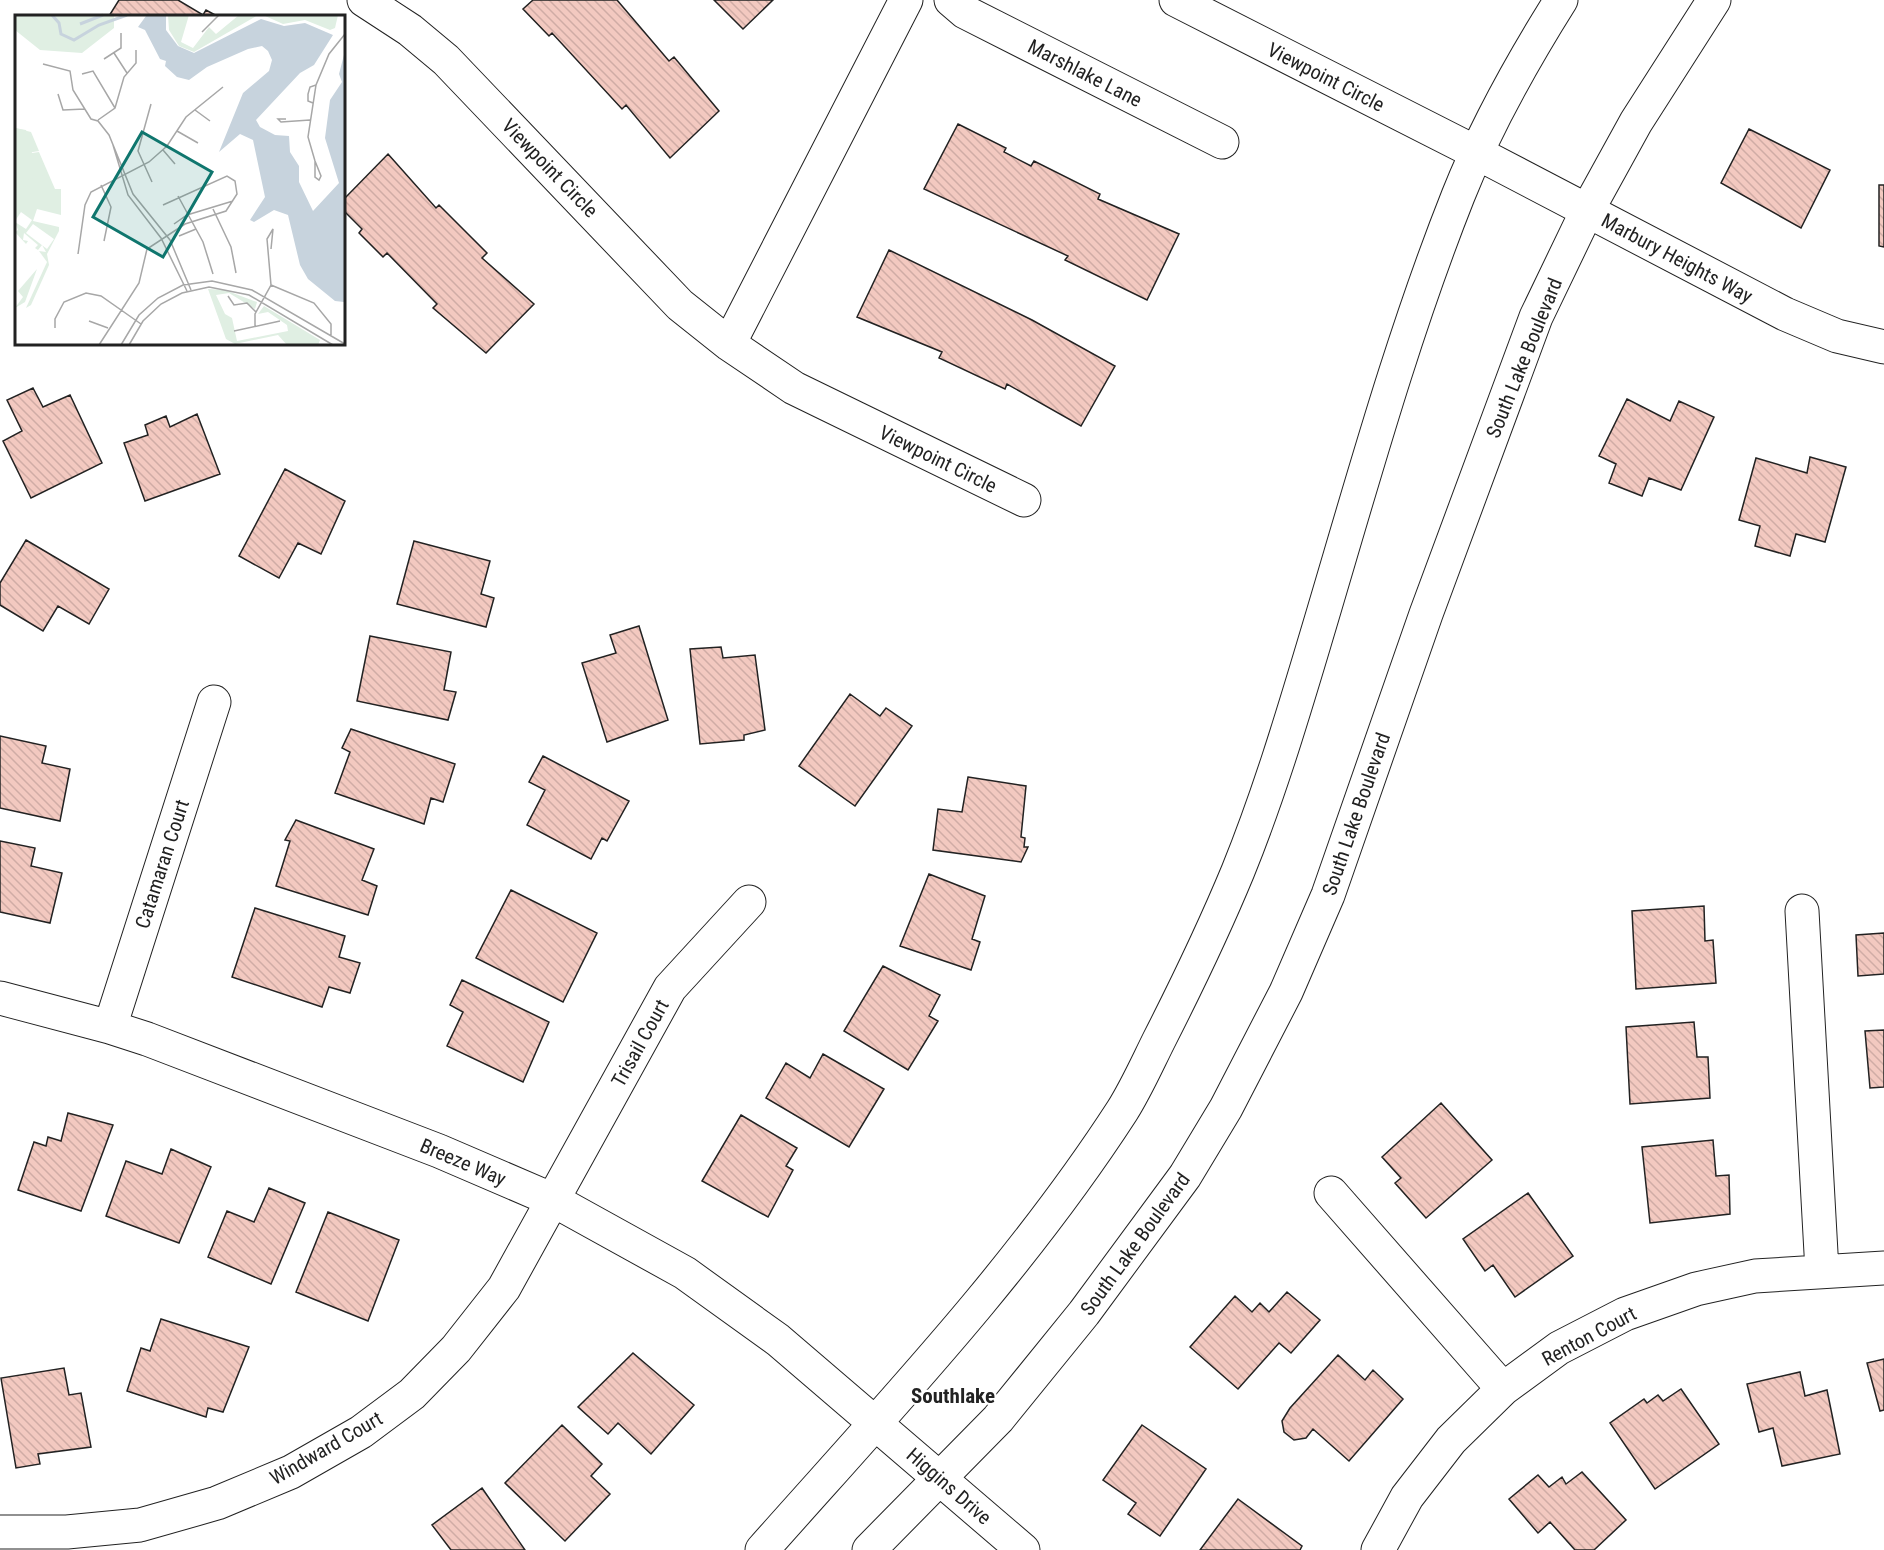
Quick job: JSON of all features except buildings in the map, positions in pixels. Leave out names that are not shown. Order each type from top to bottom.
[{"type":"street","name":"Viewpoint Circle","points":[[364,0],[410,30],[446,60],[680,305],[729,344],[794,388],[1024,500]]},
{"type":"street","points":[[729,344],[906,0]]},
{"type":"street","name":"Marshlake Lane","points":[[951,0],[965,12],[1222,142]]},
{"type":"street","name":"Viewpoint Circle","points":[[1176,0],[1477,153]]},
{"type":"street","points":[[762,1550],[991,1289],[1069,1186],[1124,1107],[1191,978],[1238,870],[1279,761],[1409,328],[1459,194],[1526,56],[1561,0]]},
{"type":"street","name":"South Lake Boulevard","points":[[869,1550],[999,1419],[1084,1313],[1185,1176],[1226,1108],[1286,992],[1328,896],[1426,614],[1536,317],[1587,211],[1636,122],[1714,0]]},
{"type":"street","name":"Marbury Heights Way","points":[[1477,153],[1785,314],[1838,336],[1884,347]]},
{"type":"street","name":"Catamaran Court","points":[[110,1027],[214,702]]},
{"type":"street","name":"Trisail Court","points":[[553,1200],[670,988],[749,902]]},
{"type":"street","points":[[1802,911],[1822,1271]]},
{"type":"street","name":"Breeze Way","points":[[0,998],[110,1027],[158,1043],[439,1151],[553,1200],[685,1273],[778,1340],[876,1422]]},
{"type":"street","points":[[1331,1193],[1503,1389]]},
{"type":"street","name":"Windward Court","points":[[0,1532],[67,1532],[151,1522],[217,1503],[291,1472],[361,1432],[412,1394],[456,1349],[504,1288],[553,1200]]},
{"type":"street","name":"Renton Court","points":[[1378,1550],[1407,1497],[1451,1440],[1503,1389],[1559,1348],[1625,1314],[1696,1289],[1755,1276],[1884,1268]]},
{"type":"street","name":"Higgins Drive","points":[[876,1422],[1023,1550]]},
{"type":"district","name":"Southlake","points":[[953,1396]]}]
